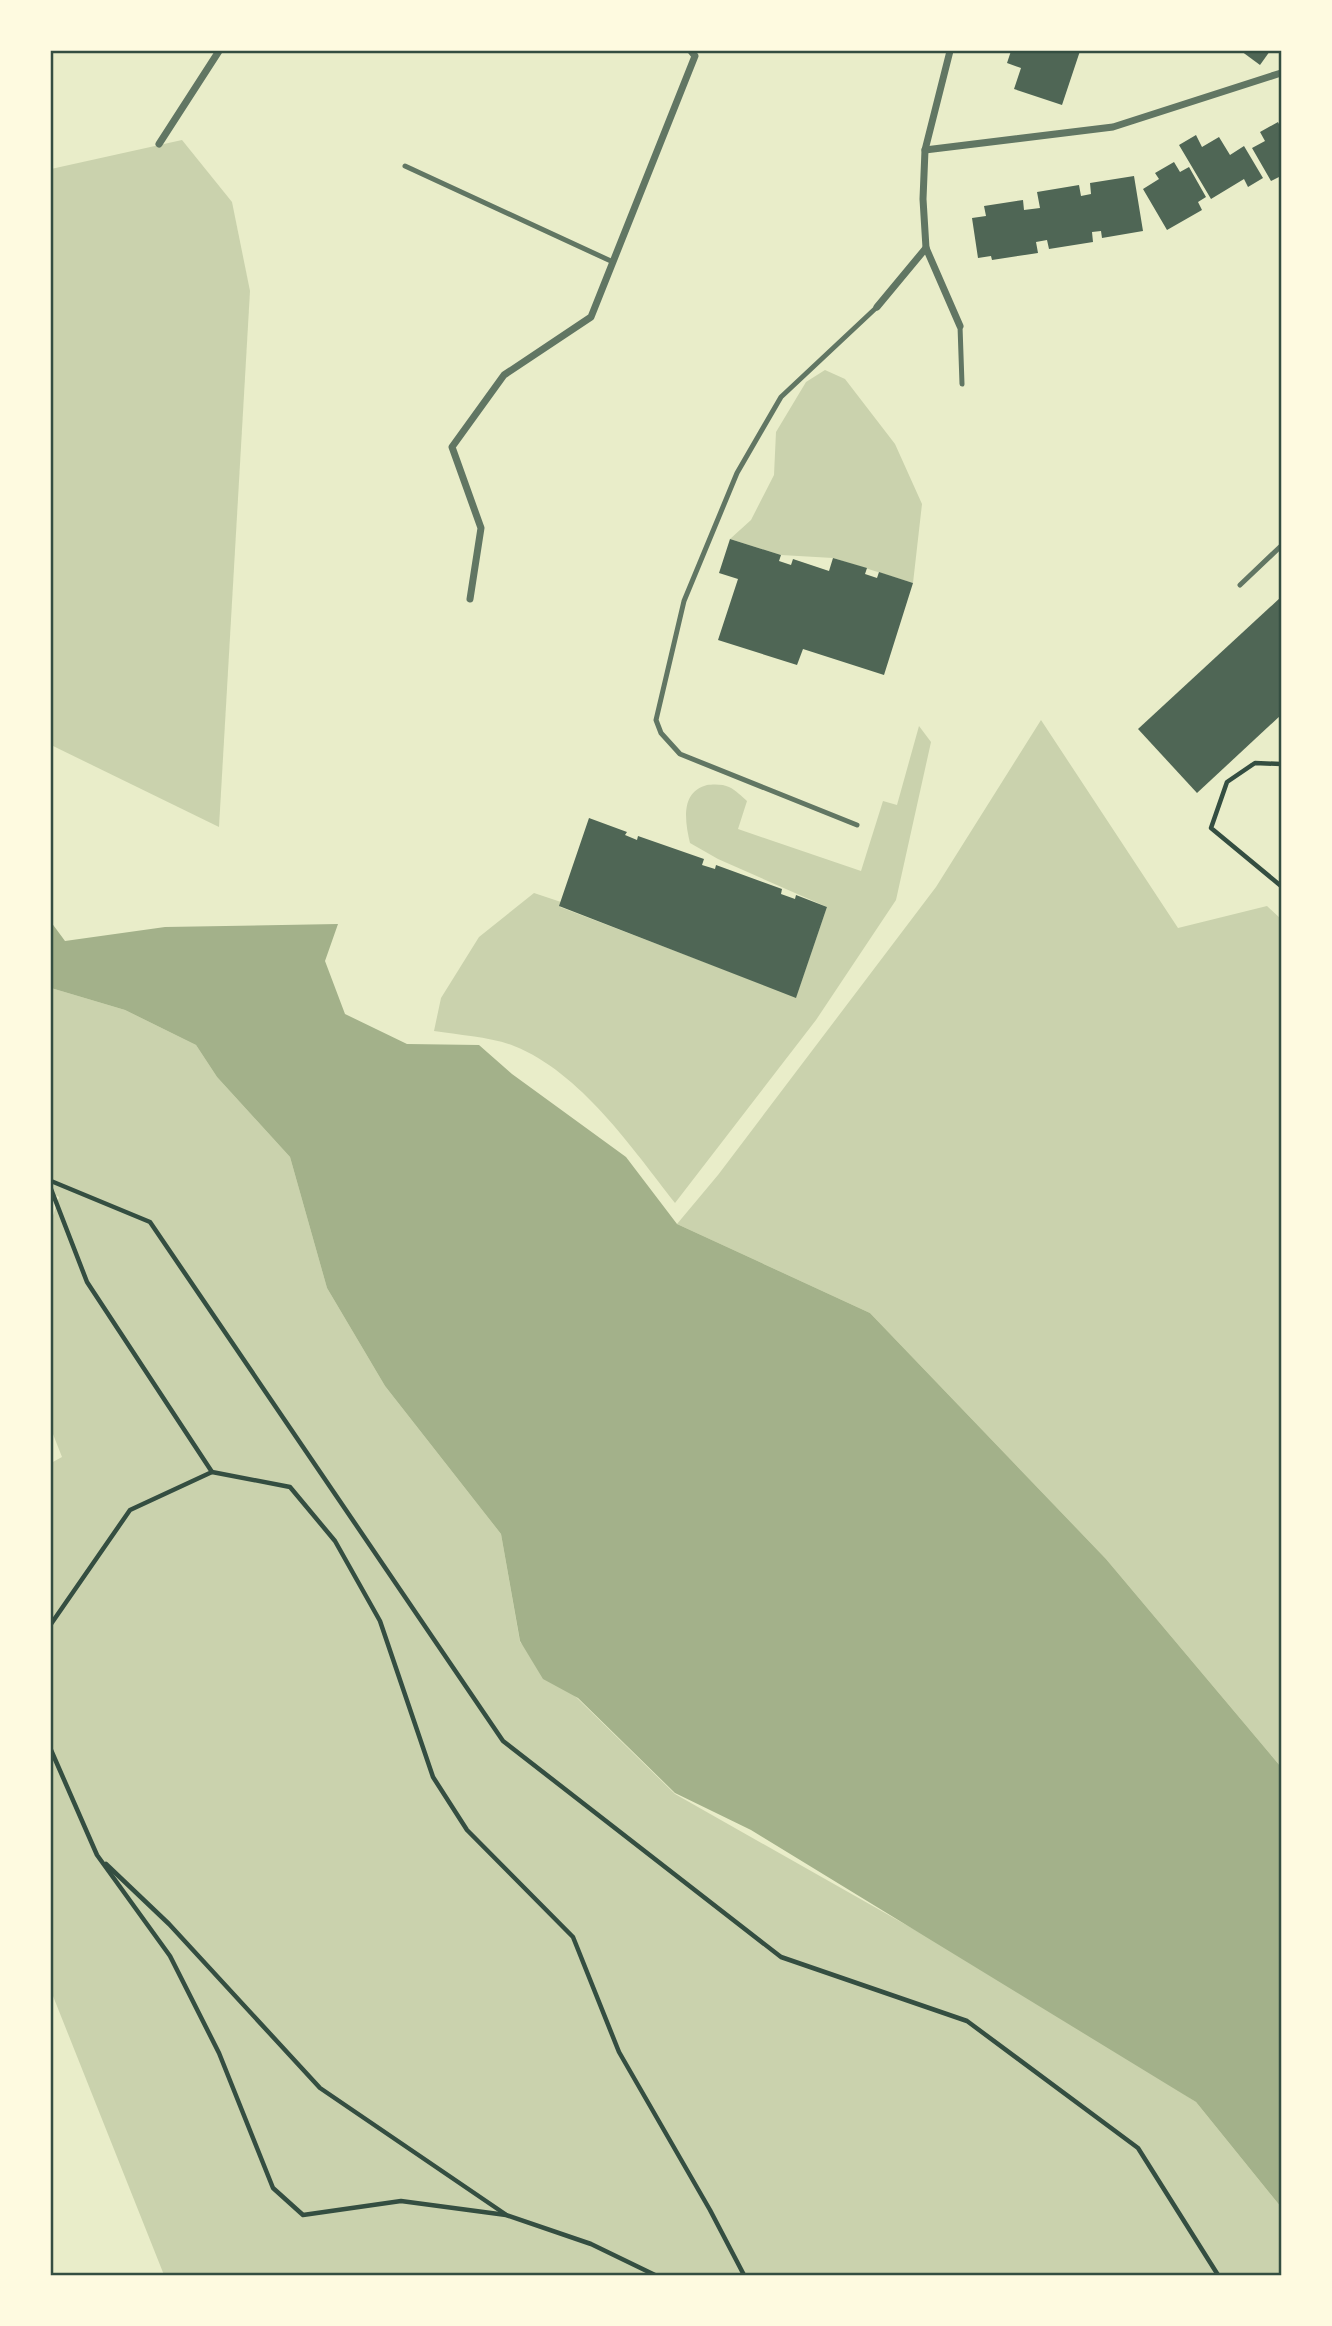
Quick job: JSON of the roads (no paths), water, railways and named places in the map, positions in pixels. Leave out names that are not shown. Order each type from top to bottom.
[{"type":"street","points":[[159,144],[219,51]]},
{"type":"street","points":[[470,598],[481,528],[452,447],[504,375],[591,317],[695,57],[691,51]]},
{"type":"street","points":[[950,51],[925,150],[923,200],[926,248],[960,326]]},
{"type":"street","points":[[925,150],[1113,127],[1281,73]]},
{"type":"street","points":[[877,307],[926,248]]},
{"type":"lane","points":[[405,166],[613,262]]},
{"type":"lane","points":[[856,825],[680,754],[661,733],[656,720],[684,601],[737,472],[781,397],[877,307]]},
{"type":"lane","points":[[960,326],[962,384]]},
{"type":"lane","points":[[1240,585],[1281,546]]}]
